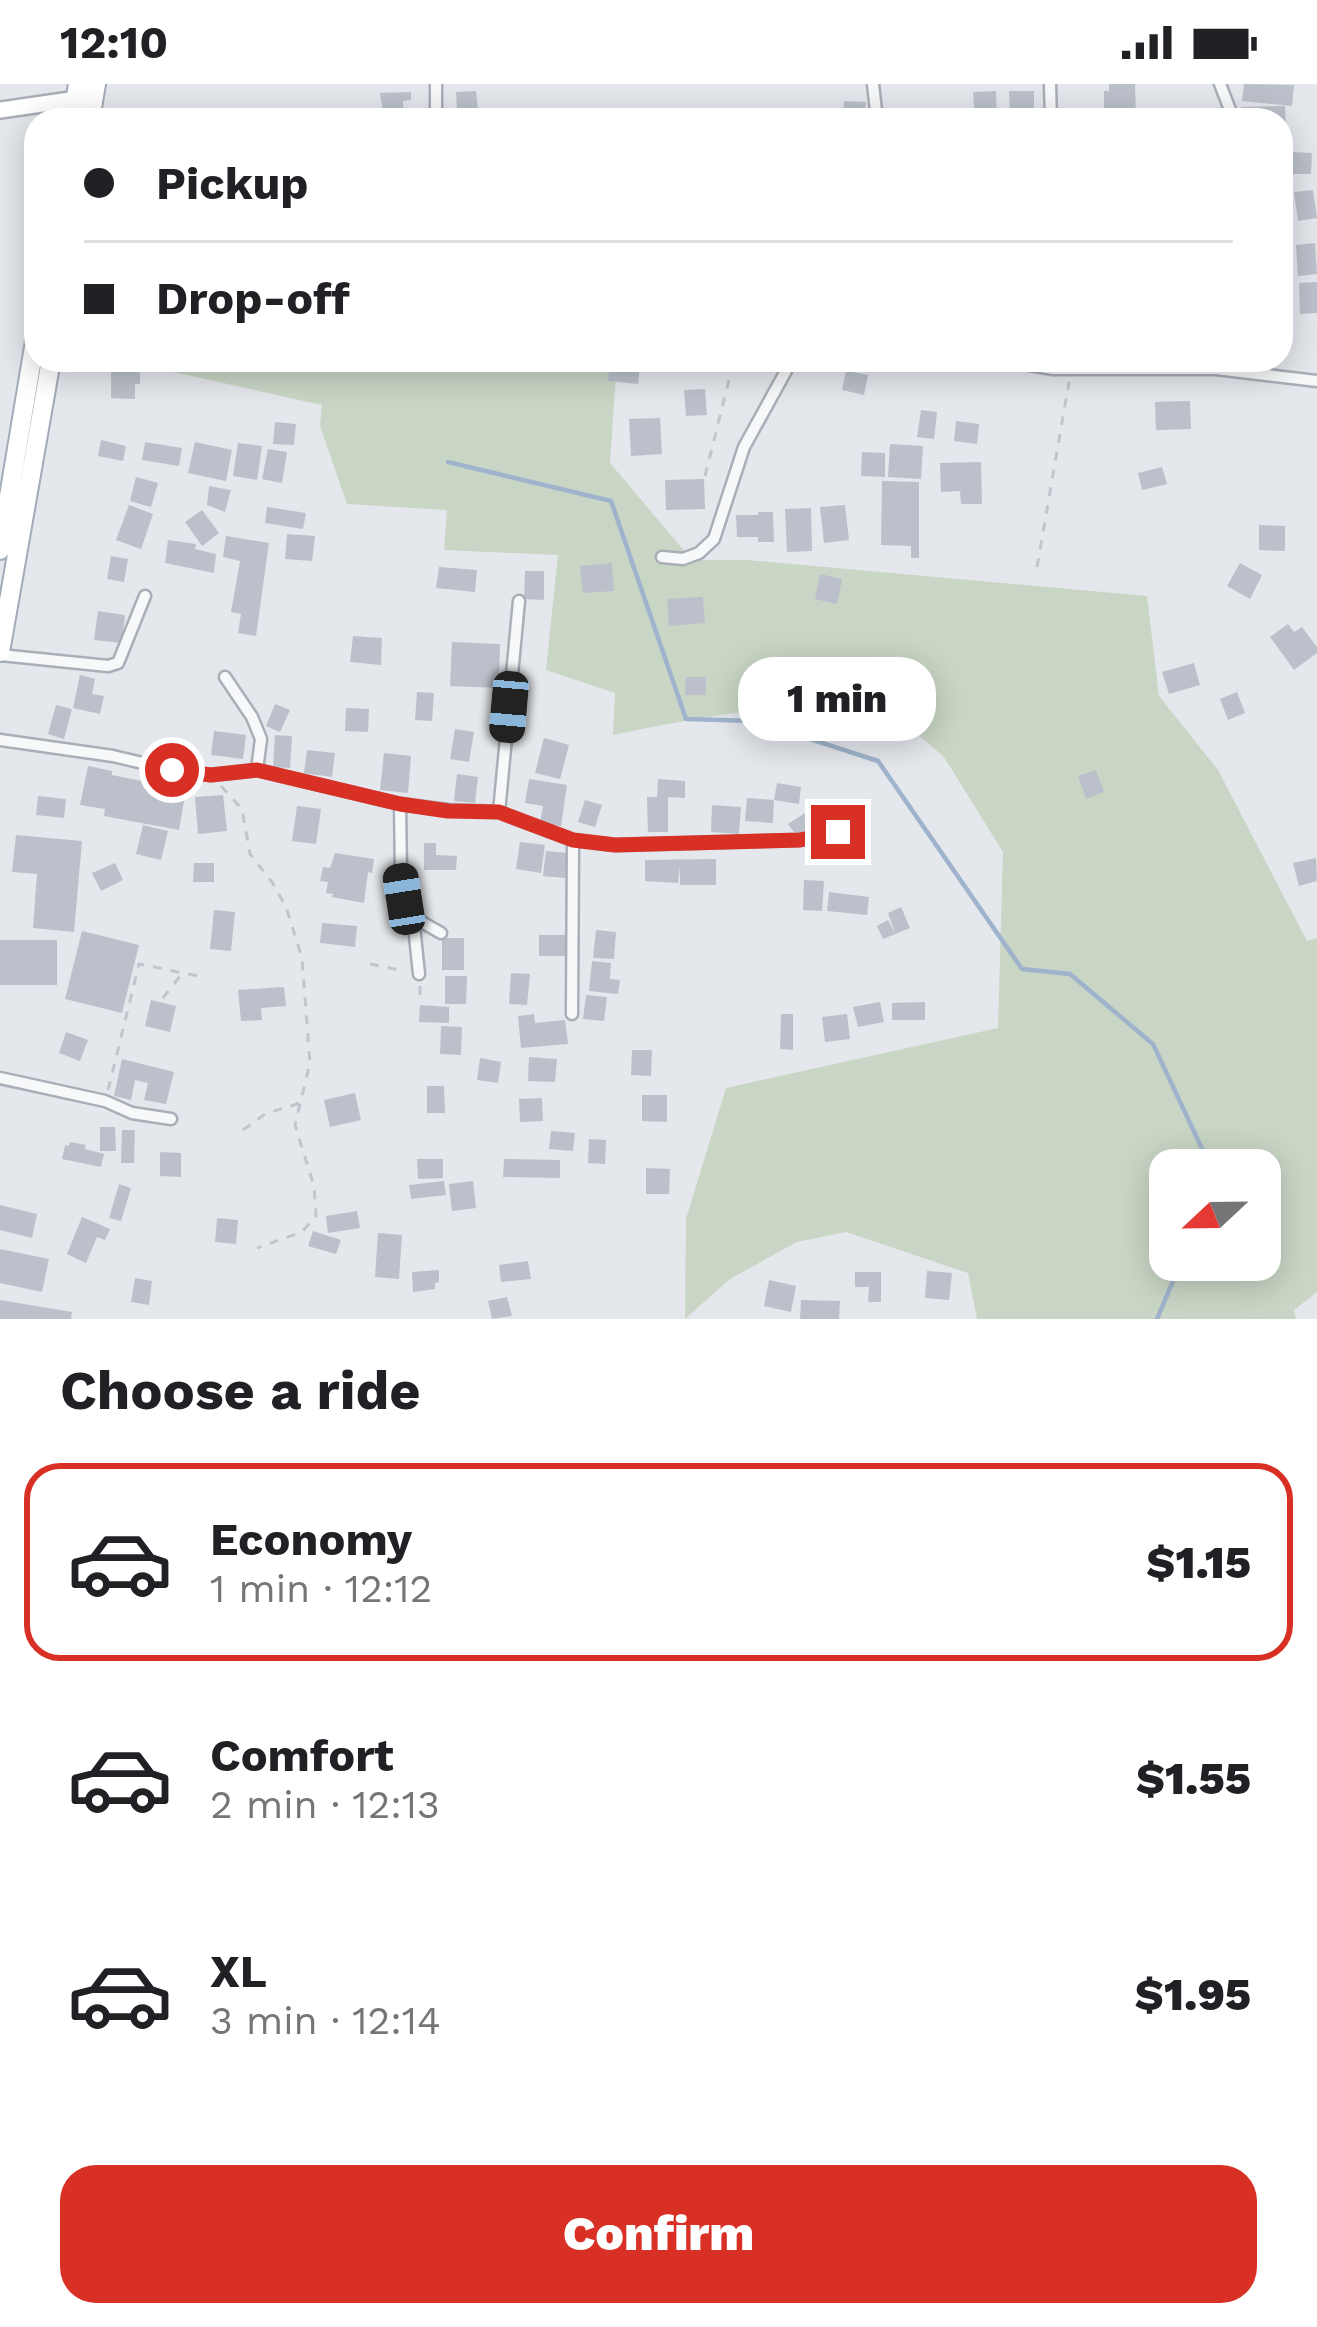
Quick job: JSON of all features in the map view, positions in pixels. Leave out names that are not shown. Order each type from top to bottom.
[{"type":"main road","points":[[0,110],[86,91]]},
{"type":"main road","points":[[0,550],[30,372]]},
{"type":"main road","points":[[0,653],[49,372]]},
{"type":"street","points":[[662,557],[683,559],[699,553],[714,539],[744,447],[785,372]]},
{"type":"street","points":[[1264,372],[1317,381]]},
{"type":"street","points":[[0,653],[108,666],[118,663],[145,596]]},
{"type":"street","points":[[499,812],[519,601]]},
{"type":"street","points":[[225,677],[252,716],[261,739],[257,770]]},
{"type":"street","points":[[0,740],[211,775],[257,770],[400,804],[499,812],[573,840],[615,845],[800,840],[838,832]]},
{"type":"street","points":[[400,804],[400,875],[413,917],[419,974]]},
{"type":"street","points":[[572,1014],[573,840]]},
{"type":"street","points":[[413,917],[441,933]]},
{"type":"street","points":[[0,1078],[171,1119]]},
{"type":"path","points":[[706,476],[731,372]]},
{"type":"path","points":[[1037,567],[1071,372]]},
{"type":"path","points":[[211,775],[242,809],[250,854],[286,908],[302,958],[310,1063],[296,1125],[314,1186],[316,1216],[302,1232],[256,1248]]},
{"type":"path","points":[[105,1101],[140,964],[198,976]]},
{"type":"path","points":[[370,964],[419,974],[420,1004]]},
{"type":"path","points":[[163,998],[181,974]]},
{"type":"path","points":[[243,1130],[265,1114],[301,1102]]},
{"type":"green space","points":[[174,372],[616,372],[610,463],[692,560],[747,560],[1147,596],[1159,696],[1218,770],[1307,941],[1317,938],[1317,1292],[1294,1310],[1296,1319],[977,1319],[968,1273],[846,1232],[797,1242],[730,1279],[685,1319],[686,1219],[726,1088],[998,1028],[1003,852],[944,757],[876,698],[744,712],[613,735],[615,693],[546,670],[558,555],[444,550],[447,510],[347,504],[320,426],[322,405]]},
{"type":"building","points":[[1109,84],[1135,84],[1136,108],[1104,108],[1104,91],[1109,91]]},
{"type":"building","points":[[1244,84],[1294,85],[1292,106],[1242,101]]},
{"type":"building","points":[[476,91],[478,108],[457,108],[456,92]]},
{"type":"building","points":[[996,91],[997,108],[974,108],[973,92]]},
{"type":"building","points":[[1009,91],[1034,91],[1034,108],[1010,108]]},
{"type":"building","points":[[411,92],[411,100],[403,101],[403,108],[382,108],[380,93]]},
{"type":"building","points":[[844,101],[866,102],[866,108],[844,108]]},
{"type":"building","points":[[1293,152],[1312,153],[1311,174],[1293,174]]},
{"type":"building","points":[[1313,190],[1317,218],[1298,221],[1294,192]]},
{"type":"building","points":[[1315,243],[1317,274],[1298,276],[1296,245]]},
{"type":"building","points":[[1317,282],[1317,313],[1300,314],[1299,283]]},
{"type":"building","points":[[111,372],[140,372],[135,399],[111,398]]},
{"type":"building","points":[[609,372],[639,372],[638,384],[608,381]]},
{"type":"building","points":[[846,372],[868,375],[864,395],[842,390]]},
{"type":"building","points":[[705,389],[707,415],[686,416],[684,390]]},
{"type":"building","points":[[1190,401],[1191,429],[1156,430],[1155,402]]},
{"type":"building","points":[[921,410],[937,412],[934,439],[917,437]]},
{"type":"building","points":[[660,418],[662,454],[631,456],[629,419]]},
{"type":"building","points":[[956,421],[979,424],[977,444],[954,441]]},
{"type":"building","points":[[275,422],[296,424],[294,445],[273,444]]},
{"type":"building","points":[[101,440],[126,446],[123,461],[98,456]]},
{"type":"building","points":[[145,442],[182,448],[179,466],[142,460]]},
{"type":"building","points":[[195,442],[232,450],[226,481],[188,473]]},
{"type":"building","points":[[238,443],[262,446],[257,480],[233,476]]},
{"type":"building","points":[[890,444],[923,446],[921,479],[888,477]]},
{"type":"building","points":[[268,449],[287,452],[282,483],[262,479]]},
{"type":"building","points":[[862,452],[885,453],[885,477],[861,476]]},
{"type":"building","points":[[981,462],[982,504],[961,504],[960,491],[941,492],[940,463]]},
{"type":"building","points":[[1162,467],[1167,484],[1142,490],[1138,473]]},
{"type":"building","points":[[136,477],[158,483],[151,507],[130,501]]},
{"type":"building","points":[[704,479],[705,509],[666,510],[665,480]]},
{"type":"building","points":[[882,481],[919,482],[919,558],[911,558],[911,546],[881,545]]},
{"type":"building","points":[[209,486],[231,490],[225,512],[207,505]]},
{"type":"building","points":[[129,505],[153,514],[141,549],[116,540]]},
{"type":"building","points":[[845,505],[849,540],[824,543],[820,507]]},
{"type":"building","points":[[267,507],[306,513],[303,529],[265,523]]},
{"type":"building","points":[[811,508],[812,551],[787,552],[785,509]]},
{"type":"building","points":[[202,510],[219,533],[202,546],[185,522]]},
{"type":"building","points":[[773,512],[774,542],[737,537],[736,515]]},
{"type":"building","points":[[1259,525],[1285,526],[1285,551],[1259,550]]},
{"type":"building","points":[[287,534],[315,536],[312,561],[285,559]]},
{"type":"building","points":[[226,536],[269,543],[256,636],[238,633],[241,614],[231,612],[240,561],[223,557]]},
{"type":"building","points":[[168,540],[196,544],[195,549],[216,554],[214,573],[165,563]]},
{"type":"building","points":[[111,556],[128,559],[124,582],[107,579]]},
{"type":"building","points":[[612,563],[614,591],[583,593],[580,566]]},
{"type":"building","points":[[1240,563],[1262,575],[1250,599],[1227,586]]},
{"type":"building","points":[[439,567],[477,570],[475,592],[436,588]]},
{"type":"building","points":[[525,571],[544,571],[544,600],[524,599]]},
{"type":"building","points":[[820,574],[842,579],[837,604],[815,599]]},
{"type":"building","points":[[703,597],[705,623],[669,626],[667,599]]},
{"type":"building","points":[[98,611],[125,615],[122,643],[94,640]]},
{"type":"building","points":[[1288,624],[1294,632],[1302,627],[1317,647],[1317,653],[1294,670],[1270,637]]},
{"type":"building","points":[[353,636],[382,638],[381,665],[350,662]]},
{"type":"building","points":[[452,642],[500,644],[499,688],[450,686]]},
{"type":"building","points":[[1194,663],[1200,685],[1169,694],[1162,672]]},
{"type":"building","points":[[80,675],[95,679],[92,694],[104,696],[100,714],[73,708]]},
{"type":"building","points":[[686,677],[706,677],[706,695],[685,695]]},
{"type":"building","points":[[417,692],[434,693],[432,721],[415,720]]},
{"type":"building","points":[[1237,692],[1245,713],[1228,720],[1220,699]]},
{"type":"building","points":[[275,704],[290,710],[280,732],[266,726]]},
{"type":"building","points":[[56,705],[72,709],[64,739],[48,734]]},
{"type":"building","points":[[346,708],[369,709],[368,732],[345,731]]},
{"type":"building","points":[[455,729],[474,732],[469,762],[450,759]]},
{"type":"building","points":[[214,731],[246,735],[243,759],[211,755]]},
{"type":"building","points":[[275,735],[292,736],[290,768],[273,767]]},
{"type":"building","points":[[544,738],[569,745],[560,779],[535,773]]},
{"type":"building","points":[[307,750],[335,753],[332,777],[304,773]]},
{"type":"building","points":[[384,753],[411,756],[408,793],[380,790]]},
{"type":"building","points":[[88,766],[186,790],[179,830],[104,816],[105,809],[80,805]]},
{"type":"building","points":[[1096,770],[1104,792],[1086,799],[1078,776]]},
{"type":"building","points":[[457,774],[478,777],[475,803],[454,801]]},
{"type":"building","points":[[529,779],[567,785],[561,826],[540,823],[543,806],[525,803]]},
{"type":"building","points":[[658,779],[685,781],[685,798],[668,797],[668,832],[648,832],[647,797],[657,797]]},
{"type":"building","points":[[777,783],[801,787],[799,804],[774,800]]},
{"type":"building","points":[[223,795],[227,831],[198,834],[195,797]]},
{"type":"building","points":[[38,796],[66,799],[64,818],[36,815]]},
{"type":"building","points":[[747,798],[774,800],[773,823],[745,821]]},
{"type":"building","points":[[585,800],[602,805],[595,827],[578,822]]},
{"type":"building","points":[[712,805],[741,807],[739,834],[711,832]]},
{"type":"building","points":[[297,806],[321,809],[316,844],[292,841]]},
{"type":"building","points":[[808,811],[817,823],[797,836],[788,824]]},
{"type":"building","points":[[143,825],[168,831],[161,860],[136,854]]},
{"type":"building","points":[[16,835],[82,841],[74,932],[33,928],[37,874],[12,872]]},
{"type":"building","points":[[520,842],[545,845],[541,873],[516,869]]},
{"type":"building","points":[[424,843],[436,843],[436,855],[457,856],[456,870],[424,870]]},
{"type":"building","points":[[546,851],[568,853],[565,878],[543,876]]},
{"type":"building","points":[[335,853],[374,859],[364,903],[326,893],[328,882],[320,881],[323,867],[330,868]]},
{"type":"building","points":[[1316,858],[1317,881],[1299,886],[1293,863]]},
{"type":"building","points":[[716,859],[716,885],[680,885],[680,866],[678,883],[645,881],[645,860]]},
{"type":"building","points":[[115,863],[123,880],[101,891],[92,873]]},
{"type":"building","points":[[194,863],[214,863],[214,882],[193,882]]},
{"type":"building","points":[[804,880],[824,881],[822,911],[803,910]]},
{"type":"building","points":[[829,892],[869,897],[867,915],[827,911]]},
{"type":"building","points":[[901,907],[910,928],[883,939],[877,926],[888,920],[895,933],[888,913]]},
{"type":"building","points":[[214,910],[235,912],[231,951],[210,949]]},
{"type":"building","points":[[322,923],[357,926],[355,947],[320,943]]},
{"type":"building","points":[[596,930],[616,932],[614,959],[593,958]]},
{"type":"building","points":[[82,931],[139,945],[122,1013],[65,999]]},
{"type":"building","points":[[539,935],[567,935],[567,956],[539,956]]},
{"type":"building","points":[[442,938],[464,938],[464,970],[442,970]]},
{"type":"building","points":[[0,940],[57,940],[57,985],[0,985]]},
{"type":"building","points":[[592,961],[611,963],[610,979],[620,980],[618,994],[589,991]]},
{"type":"building","points":[[511,973],[530,974],[527,1005],[509,1004]]},
{"type":"building","points":[[445,976],[467,976],[466,1004],[445,1004]]},
{"type":"building","points":[[284,987],[286,1006],[261,1008],[262,1020],[241,1021],[238,990]]},
{"type":"building","points":[[586,995],[607,997],[604,1021],[583,1019]]},
{"type":"building","points":[[151,1000],[176,1006],[170,1032],[145,1026]]},
{"type":"building","points":[[880,1002],[884,1022],[858,1027],[853,1007]]},
{"type":"building","points":[[925,1002],[925,1020],[892,1020],[892,1003]]},
{"type":"building","points":[[420,1005],[449,1007],[449,1023],[419,1022]]},
{"type":"building","points":[[534,1014],[535,1023],[565,1020],[568,1044],[521,1048],[518,1016]]},
{"type":"building","points":[[781,1014],[793,1014],[793,1050],[780,1049]]},
{"type":"building","points":[[847,1014],[850,1039],[825,1042],[822,1017]]},
{"type":"building","points":[[441,1026],[462,1027],[461,1055],[440,1054]]},
{"type":"building","points":[[66,1032],[88,1040],[80,1061],[59,1053]]},
{"type":"building","points":[[632,1050],[652,1050],[651,1076],[631,1075]]},
{"type":"building","points":[[529,1057],[557,1059],[555,1082],[528,1081]]},
{"type":"building","points":[[480,1058],[501,1062],[498,1083],[477,1080]]},
{"type":"building","points":[[122,1059],[174,1072],[166,1104],[144,1100],[148,1083],[135,1080],[131,1100],[114,1096]]},
{"type":"building","points":[[427,1086],[444,1086],[445,1113],[427,1113]]},
{"type":"building","points":[[355,1093],[361,1120],[330,1127],[324,1100]]},
{"type":"building","points":[[642,1095],[667,1095],[667,1122],[642,1121]]},
{"type":"building","points":[[542,1098],[543,1121],[520,1122],[519,1099]]},
{"type":"building","points":[[100,1127],[115,1127],[116,1151],[100,1151]]},
{"type":"building","points":[[122,1130],[135,1130],[134,1163],[121,1163]]},
{"type":"building","points":[[551,1131],[575,1133],[573,1151],[549,1149]]},
{"type":"building","points":[[589,1139],[606,1140],[605,1164],[588,1163]]},
{"type":"building","points":[[70,1142],[104,1154],[101,1167],[62,1159]]},
{"type":"building","points":[[160,1152],[181,1153],[181,1177],[160,1176]]},
{"type":"building","points":[[417,1159],[443,1159],[443,1178],[418,1179]]},
{"type":"building","points":[[504,1159],[560,1160],[560,1178],[503,1177]]},
{"type":"building","points":[[646,1168],[670,1169],[669,1194],[646,1194]]},
{"type":"building","points":[[444,1181],[446,1195],[411,1199],[409,1185]]},
{"type":"building","points":[[473,1181],[476,1208],[452,1211],[449,1184]]},
{"type":"building","points":[[119,1184],[131,1188],[121,1221],[109,1218]]},
{"type":"building","points":[[0,1205],[37,1214],[32,1238],[0,1230]]},
{"type":"building","points":[[357,1211],[360,1228],[328,1233],[326,1216]]},
{"type":"building","points":[[82,1217],[110,1229],[105,1240],[97,1237],[86,1263],[67,1254]]},
{"type":"building","points":[[217,1218],[238,1220],[236,1244],[215,1242]]},
{"type":"building","points":[[313,1231],[341,1240],[336,1254],[308,1246]]},
{"type":"building","points":[[378,1233],[402,1235],[399,1279],[375,1277]]},
{"type":"building","points":[[0,1249],[49,1259],[42,1292],[0,1283]]},
{"type":"building","points":[[528,1261],[531,1279],[501,1282],[499,1265]]},
{"type":"building","points":[[439,1270],[435,1289],[413,1292],[412,1272]]},
{"type":"building","points":[[927,1271],[952,1273],[949,1300],[925,1298]]},
{"type":"building","points":[[855,1272],[881,1272],[881,1302],[868,1302],[869,1287],[855,1287]]},
{"type":"building","points":[[135,1278],[152,1281],[149,1305],[131,1302]]},
{"type":"building","points":[[769,1280],[796,1286],[791,1312],[764,1306]]},
{"type":"building","points":[[507,1297],[512,1316],[492,1319],[488,1301]]},
{"type":"building","points":[[0,1300],[72,1312],[71,1319],[0,1319]]},
{"type":"building","points":[[801,1300],[840,1301],[839,1319],[800,1319]]},
{"type":"waterway","points":[[448,462],[611,501],[686,719],[755,721],[878,761],[1022,969],[1070,974],[1153,1044],[1202,1149]]},
{"type":"waterway","points":[[1157,1319],[1173,1281]]},
{"type":"route","points":[[172,770],[211,775],[257,770],[400,804],[499,812],[573,840],[615,845],[800,840],[838,832]]}]
